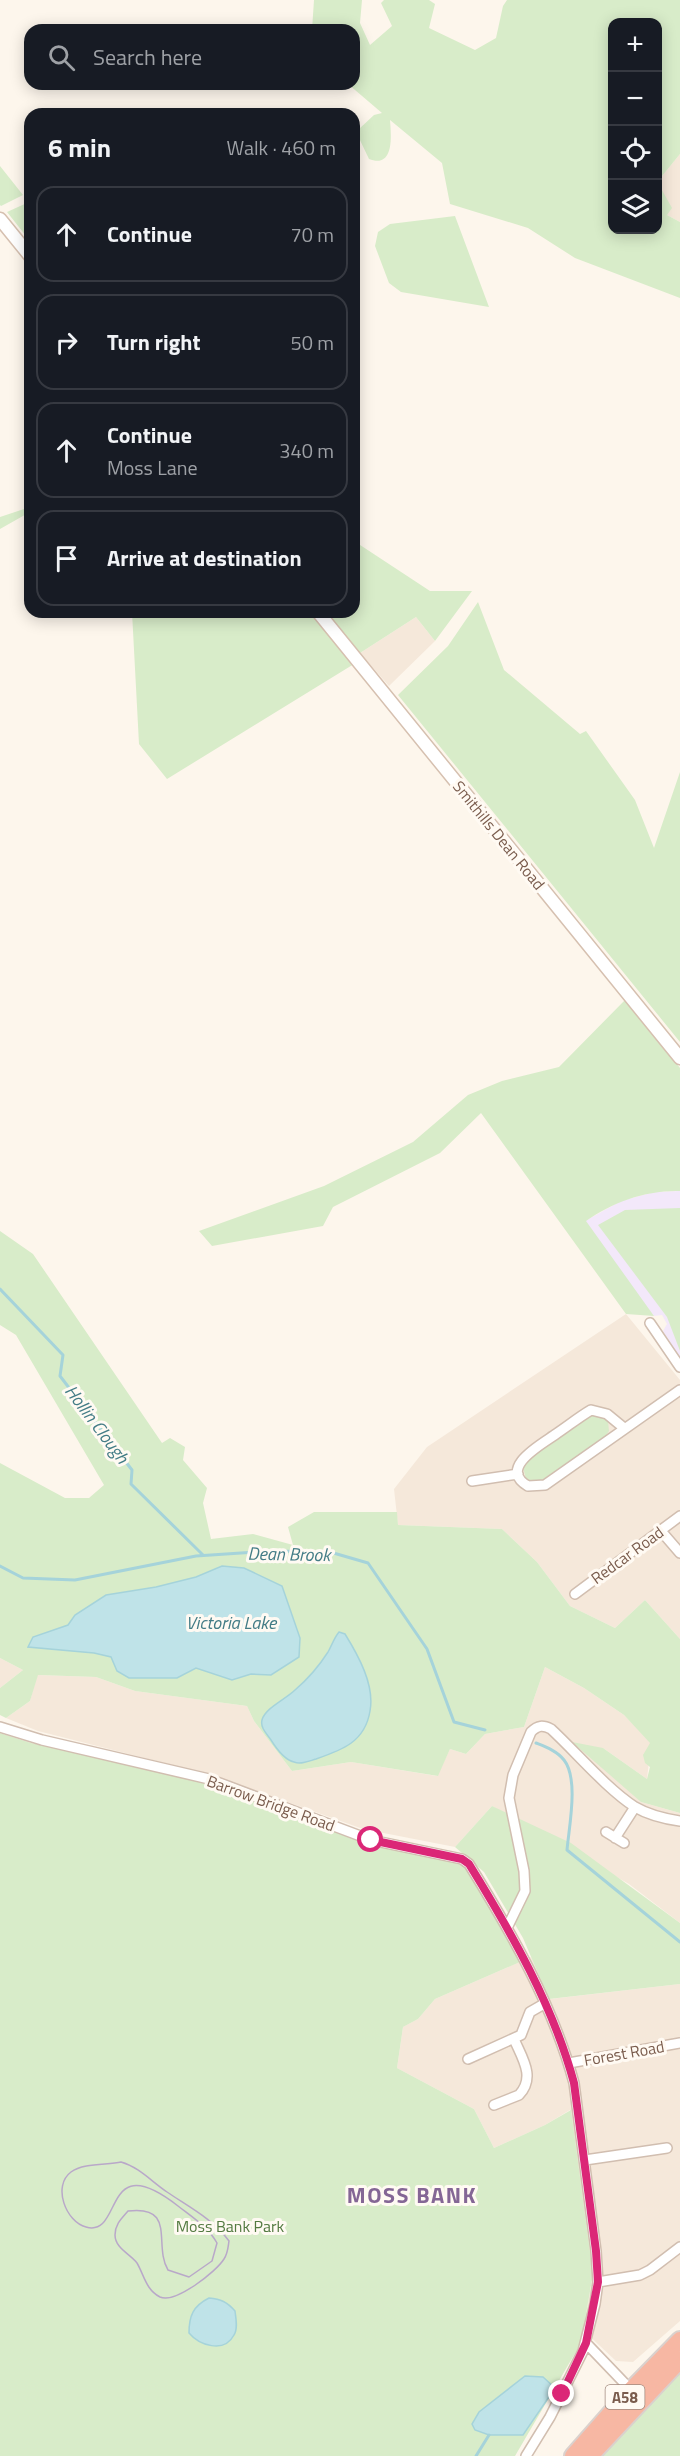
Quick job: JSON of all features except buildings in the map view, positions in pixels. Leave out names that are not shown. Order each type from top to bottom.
[{"type":"highway","name":"A58","points":[[573,2456],[631,2390],[680,2340]]},
{"type":"highway","name":"A58","points":[[590,2456],[680,2360]]},
{"type":"street","points":[[0,219],[24,249]]},
{"type":"street","name":"Smithills Dean Road","points":[[323,618],[680,1058]]},
{"type":"street","points":[[650,1323],[680,1367]]},
{"type":"street","points":[[624,1428],[608,1414],[591,1410],[526,1455],[518,1474],[523,1483],[528,1486],[544,1485],[680,1390]]},
{"type":"street","points":[[472,1481],[518,1474]]},
{"type":"street","name":"Redcar Road","points":[[575,1594],[680,1516]]},
{"type":"street","points":[[661,1531],[680,1553]]},
{"type":"street","points":[[508,1926],[525,1891],[524,1871],[509,1798],[513,1775],[531,1732],[536,1727],[544,1725],[551,1729],[635,1806],[670,1820],[680,1821]]},
{"type":"street","name":"Barrow Bridge Road","points":[[0,1727],[42,1740],[209,1779],[371,1840],[462,1859],[469,1864],[508,1926],[569,2063],[574,2083],[596,2251],[598,2282],[586,2343],[554,2409],[526,2456]]},
{"type":"street","points":[[615,1838],[635,1806]]},
{"type":"street","points":[[606,1832],[624,1844]]},
{"type":"street","points":[[468,2059],[514,2039],[525,2029],[530,2012],[544,2004]]},
{"type":"street","points":[[494,2105],[519,2095],[528,2078],[528,2070],[514,2039]]},
{"type":"street","name":"Forest Road","points":[[569,2063],[680,2043]]},
{"type":"street","points":[[585,2160],[667,2148]]},
{"type":"street","points":[[598,2282],[640,2275],[680,2247]]},
{"type":"street","points":[[586,2343],[631,2390]]},
{"type":"shaded area","points":[[680,154],[680,222],[667,215],[662,196],[662,176]]},
{"type":"shaded area","points":[[416,617],[435,641],[389,686],[360,653]]},
{"type":"shaded area","points":[[680,1191],[680,1358],[663,1331],[667,1324],[662,1315],[654,1316],[648,1309],[585,1221],[621,1201],[654,1192]]},
{"type":"shaded area","points":[[626,1314],[680,1380],[680,1639],[645,1600],[615,1628],[570,1606],[537,1562],[502,1529],[398,1525],[394,1489],[427,1447]]},
{"type":"shaded area","points":[[0,1658],[23,1670],[0,1688]]},
{"type":"shaded area","points":[[545,1667],[584,1688],[624,1715],[651,1743],[647,1779],[603,1748],[641,1802],[680,1813],[680,1923],[629,1884],[492,1806],[455,1847],[363,1829],[212,1775],[38,1731],[6,1718],[30,1701],[37,1675],[96,1677],[135,1691],[247,1706],[254,1721],[292,1771],[351,1762],[437,1776],[450,1749],[466,1754],[485,1734],[524,1727]]},
{"type":"shaded area","points":[[531,1957],[550,1999],[680,1984],[680,2321],[633,2362],[616,2361],[583,2330],[593,2274],[570,2110],[545,2125],[494,2148],[474,2109],[397,2068],[403,2027],[418,2019],[435,1999]]},
{"type":"green space","points":[[314,0],[362,0],[360,23],[370,45],[392,26],[381,3],[384,0],[429,0],[435,4],[429,28],[475,50],[496,38],[503,6],[507,0],[680,0],[680,154],[662,176],[662,18],[608,18],[608,234],[662,234],[662,190],[672,208],[667,215],[680,222],[680,298],[575,258],[528,228],[450,204],[442,163],[390,120],[391,141],[387,155],[377,161],[369,159],[360,140],[360,128],[374,115],[382,113],[355,90],[360,90],[360,24],[312,24]]},
{"type":"green space","points":[[0,166],[23,195],[1,206],[0,205]]},
{"type":"green space","points":[[24,204],[24,233],[7,212]]},
{"type":"green space","points":[[455,216],[489,307],[401,292],[389,283],[375,246],[378,232],[390,224]]},
{"type":"green space","points":[[24,509],[24,515],[0,529],[0,517]]},
{"type":"green space","points":[[360,545],[430,591],[472,591],[435,641],[416,617],[360,653],[332,618],[360,618]]},
{"type":"green space","points":[[478,602],[504,670],[580,734],[586,731],[635,800],[654,848],[680,772],[680,1042],[398,695],[448,646]]},
{"type":"green space","points":[[132,618],[317,618],[354,664],[167,779],[139,744]]},
{"type":"green space","points":[[625,1000],[680,1068],[680,1191],[667,1191],[630,1198],[586,1221],[654,1316],[626,1314],[481,1113],[440,1153],[333,1207],[323,1226],[212,1246],[199,1231],[324,1186],[413,1142],[468,1095],[502,1081],[559,1067]]},
{"type":"green space","points":[[680,1208],[680,1351],[667,1317],[598,1225],[625,1210]]},
{"type":"green space","points":[[0,1231],[33,1254],[162,1443],[170,1438],[185,1447],[183,1460],[207,1488],[203,1503],[211,1539],[253,1534],[293,1545],[288,1527],[314,1512],[397,1512],[398,1525],[502,1529],[537,1562],[570,1606],[615,1628],[645,1600],[680,1639],[680,1813],[641,1802],[572,1742],[603,1748],[647,1779],[650,1767],[645,1763],[643,1755],[650,1743],[624,1715],[584,1688],[545,1667],[524,1727],[485,1734],[466,1754],[450,1749],[438,1776],[351,1762],[292,1771],[254,1721],[247,1706],[135,1691],[96,1677],[38,1675],[30,1701],[6,1718],[0,1715],[0,1688],[23,1670],[0,1658],[0,1463],[65,1498],[89,1498],[104,1485],[16,1335],[0,1325]],"holes":[[[222,1566],[244,1568],[282,1586],[300,1638],[271,1675],[251,1674],[232,1680],[196,1668],[177,1678],[117,1671],[111,1657],[34,1637],[68,1625],[106,1595],[156,1587],[196,1577]],[[336,1636],[371,1698],[367,1722],[286,1758],[262,1727],[312,1673]]]},
{"type":"green space","points":[[596,1414],[608,1421],[609,1431],[605,1437],[542,1480],[533,1483],[526,1479],[523,1467],[527,1460],[591,1415]]},
{"type":"green space","name":"Moss Bank Park","points":[[0,1733],[31,1743],[207,1782],[371,1840],[462,1859],[508,1926],[520,1962],[435,1999],[418,2019],[403,2027],[397,2068],[474,2109],[494,2148],[545,2125],[571,2110],[593,2274],[581,2343],[515,2456],[0,2456]]},
{"type":"green space","points":[[492,1806],[571,1843],[680,1923],[680,1984],[549,1999],[523,1938],[484,1872],[455,1847]]},
{"type":"green space","points":[[680,2372],[680,2456],[600,2456]]},
{"type":"water","name":"Victoria Lake","points":[[222,1566],[244,1568],[282,1586],[300,1638],[299,1657],[271,1675],[251,1674],[232,1680],[196,1668],[177,1678],[129,1678],[117,1671],[111,1657],[94,1653],[28,1647],[33,1637],[68,1625],[75,1615],[106,1595],[156,1587],[196,1577]]},
{"type":"water","points":[[339,1632],[345,1634],[350,1642],[368,1681],[371,1701],[367,1722],[358,1737],[343,1748],[305,1762],[291,1761],[281,1753],[266,1733],[262,1720],[267,1712],[313,1672]]},
{"type":"water","points":[[209,2298],[224,2302],[235,2311],[235,2333],[230,2341],[218,2346],[205,2344],[189,2333],[193,2312],[199,2304]]},
{"type":"water","points":[[525,2376],[543,2377],[555,2388],[523,2435],[489,2435],[475,2430],[472,2424],[479,2412]]},
{"type":"waterway","name":"Hollin Clough","points":[[0,1289],[63,1355],[60,1376],[132,1470],[131,1484],[203,1555]]},
{"type":"waterway","name":"Dean Brook","points":[[0,1566],[23,1578],[75,1580],[196,1556],[272,1551],[330,1552],[368,1563],[427,1649],[454,1722],[485,1730]]},
{"type":"waterway","name":"Dean Brook","points":[[536,1743],[558,1754],[569,1768],[572,1804],[567,1850],[680,1942]]},
{"type":"waterway","points":[[476,2456],[489,2435]]},
{"type":"tram line","points":[[121,2162],[140,2171],[200,2214],[216,2226],[229,2241],[220,2265],[195,2286],[175,2296],[160,2297],[151,2290],[137,2263],[117,2244],[115,2235],[119,2222],[128,2211],[153,2214],[161,2229],[162,2249],[168,2270],[189,2277],[212,2261],[217,2243],[209,2232],[178,2206],[153,2190],[136,2186],[125,2189],[117,2198],[106,2220],[98,2227],[86,2227],[79,2224],[67,2211],[62,2194],[65,2178],[71,2172],[88,2166],[121,2162]]},
{"type":"district","name":"MOSS BANK","points":[[412,2195]]},
{"type":"route","points":[[371,1840],[462,1859],[469,1864],[508,1926],[569,2063],[585,2160],[598,2282],[583,2351],[562,2394]]}]
